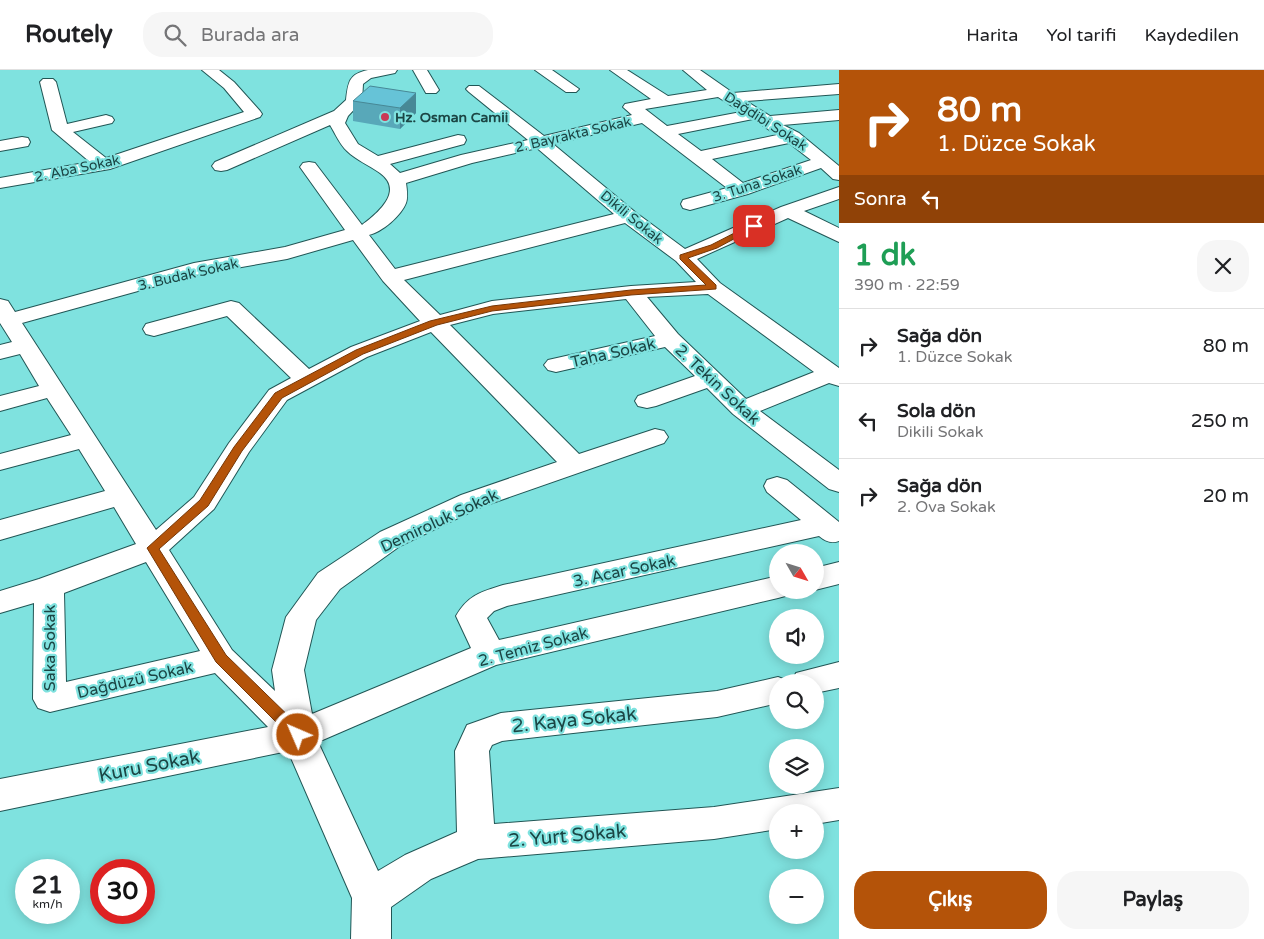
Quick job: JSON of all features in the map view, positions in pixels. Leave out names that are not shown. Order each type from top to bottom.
[{"type":"street","points":[[90,152],[178,135],[254,114],[228,85],[209,70]]},
{"type":"street","points":[[420,70],[431,90]]},
{"type":"street","points":[[617,70],[666,102]]},
{"type":"street","name":"Dağdibi Sokak","points":[[690,70],[793,137],[839,175]]},
{"type":"street","points":[[547,71],[571,89]]},
{"type":"street","points":[[221,166],[340,114],[354,101],[356,82],[379,72]]},
{"type":"street","points":[[48,82],[60,130],[104,165]]},
{"type":"street","name":"Dikili Sokak","points":[[474,89],[540,141],[628,216],[683,257],[713,287],[835,376]]},
{"type":"street","name":"2. Bayrakta Sokak","points":[[645,117],[631,107],[726,95],[839,89]]},
{"type":"street","points":[[340,114],[337,123],[352,147],[388,170],[396,180],[398,191],[396,204],[385,217],[362,231]]},
{"type":"street","points":[[664,131],[761,117],[839,116]]},
{"type":"street","points":[[645,117],[741,190]]},
{"type":"street","name":"2. Bayrakta Sokak","points":[[396,180],[467,158],[645,117]]},
{"type":"street","points":[[60,130],[106,120]]},
{"type":"street","name":"2. Aba Sokak","points":[[0,182],[104,165],[178,135]]},
{"type":"street","points":[[698,157],[793,137]]},
{"type":"street","points":[[376,162],[458,140]]},
{"type":"street","points":[[0,146],[22,142]]},
{"type":"street","name":"3. Tuna Sokak","points":[[690,204],[741,190],[824,161]]},
{"type":"street","points":[[309,167],[362,231],[390,277],[575,465]]},
{"type":"street","points":[[683,257],[714,247],[789,210],[839,193]]},
{"type":"street","points":[[789,210],[839,236]]},
{"type":"street","points":[[390,277],[628,216]]},
{"type":"street","name":"3. Budak Sokak","points":[[3,311],[194,269],[287,253],[362,231]]},
{"type":"street","points":[[153,548],[204,503],[238,449],[278,395],[359,352],[434,323],[492,308],[631,292],[713,287]]},
{"type":"street","name":"2. Tekin Sokak","points":[[631,292],[670,339],[742,409],[839,483]]},
{"type":"street","points":[[154,330],[231,308],[307,380]]},
{"type":"street","points":[[3,311],[13,349],[54,389],[221,658],[298,735],[371,898],[371,939]]},
{"type":"street","name":"Taha Sokak","points":[[556,365],[670,339]]},
{"type":"street","points":[[742,409],[835,376]]},
{"type":"street","points":[[647,402],[710,379]]},
{"type":"street","points":[[0,404],[54,389]]},
{"type":"street","name":"Demiroluk Sokak","points":[[298,735],[288,670],[301,618],[329,581],[390,539],[471,501],[655,437]]},
{"type":"street","points":[[0,462],[86,439]]},
{"type":"street","points":[[777,486],[832,531]]},
{"type":"street","points":[[0,530],[121,496]]},
{"type":"street","name":"3. Acar Sokak","points":[[490,654],[471,616],[483,603],[503,596],[832,531]]},
{"type":"street","name":"Saka Sokak","points":[[50,699],[49,587],[153,548]]},
{"type":"street","points":[[824,577],[839,573]]},
{"type":"street","points":[[0,602],[49,587]]},
{"type":"street","name":"2. Temiz Sokak","points":[[298,735],[490,654],[769,589]]},
{"type":"street","name":"Dağdüzü Sokak","points":[[50,699],[221,658]]},
{"type":"street","points":[[824,678],[839,675]]},
{"type":"street","name":"2. Kaya Sokak","points":[[476,842],[472,751],[479,735],[502,727],[717,704],[769,692]]},
{"type":"street","name":"Kuru Sokak","points":[[0,795],[298,735]]},
{"type":"street","points":[[824,806],[839,804]]},
{"type":"street","name":"2. Yurt Sokak","points":[[371,898],[418,867],[476,842],[714,823],[769,815]]},
{"type":"building","points":[[370,86],[416,93],[400,108],[353,101]]},
{"type":"place","name":"Hz. Osman Camii","points":[[385,117]]},
{"type":"route","points":[[298,735],[221,658],[153,548],[204,503],[238,449],[278,395],[359,352],[434,323],[492,308],[631,292],[713,287],[683,257],[714,247],[754,226]]}]
